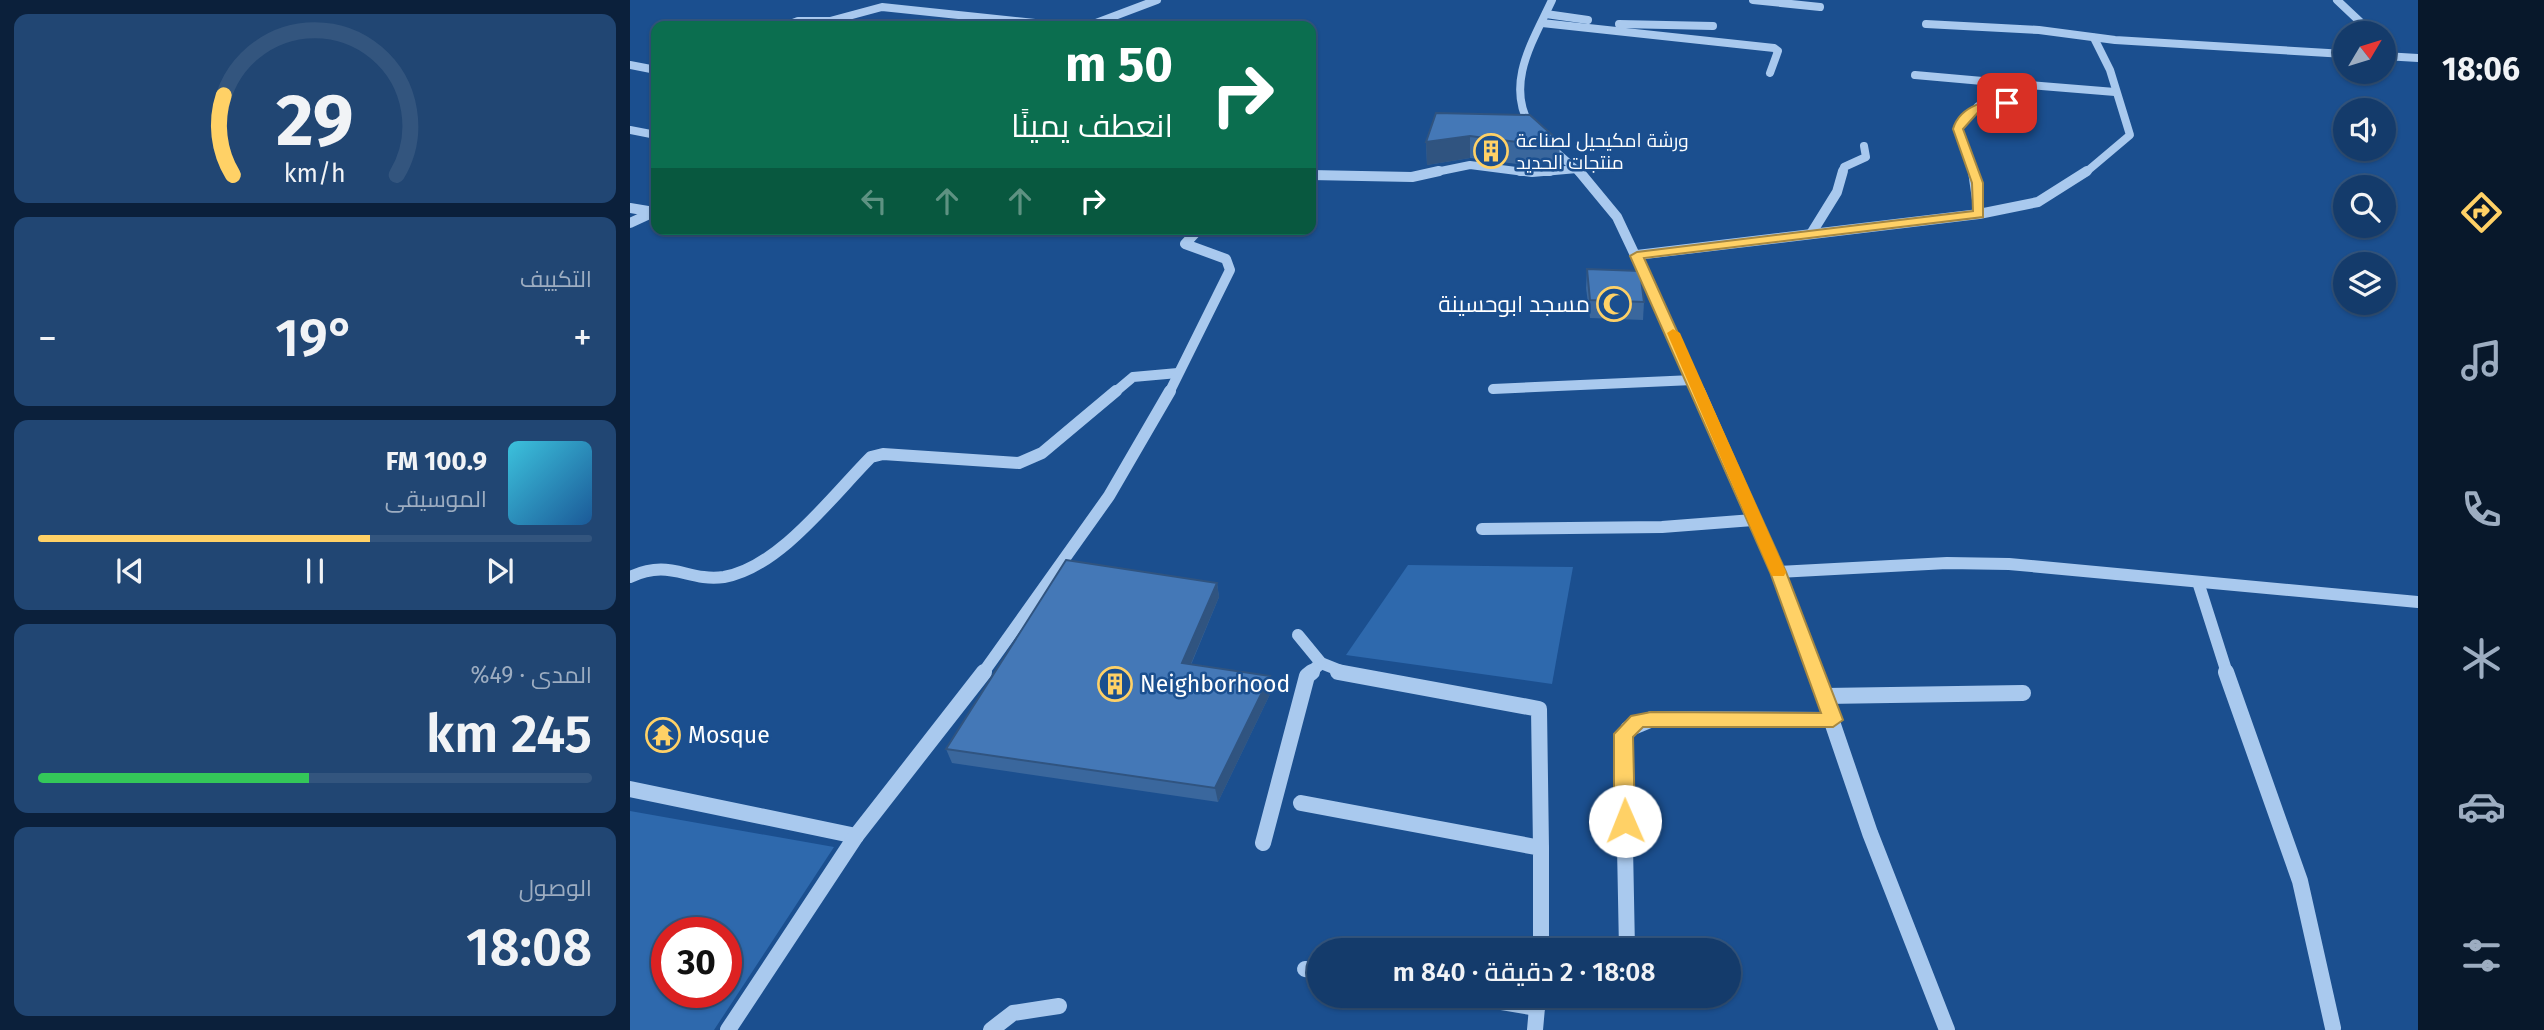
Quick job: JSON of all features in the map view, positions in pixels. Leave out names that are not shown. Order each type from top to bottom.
[{"type":"street","points":[[1101,21],[1157,0]]},
{"type":"street","points":[[1552,0],[1519,81],[1517,102],[1524,118],[1539,138],[1577,169],[1617,217],[1637,256],[1778,572],[1825,696],[1870,832],[1947,1030]]},
{"type":"street","points":[[1753,0],[1820,7]]},
{"type":"street","points":[[2337,0],[2359,21]]},
{"type":"street","points":[[798,21],[830,21],[882,7],[1025,21]]},
{"type":"street","points":[[978,21],[993,17]]},
{"type":"street","points":[[1544,18],[1635,25],[1713,26]]},
{"type":"street","points":[[1544,18],[1774,48],[1778,51],[1770,73]]},
{"type":"street","points":[[1926,24],[2039,30],[2094,38],[2333,53]]},
{"type":"street","points":[[1637,256],[1979,214],[2051,197],[2117,148],[2130,135],[2126,112],[2115,92],[2110,70],[2094,38]]},
{"type":"street","points":[[2396,57],[2418,58]]},
{"type":"street","points":[[630,65],[651,69]]},
{"type":"street","points":[[1915,75],[2115,92]]},
{"type":"street","points":[[1979,214],[1977,183],[1958,129],[1960,123],[1978,106],[2006,104],[2005,83]]},
{"type":"street","points":[[630,130],[651,134]]},
{"type":"street","points":[[1811,234],[1837,192],[1844,167],[1866,157],[1864,146]]},
{"type":"street","points":[[1316,175],[1412,177],[1470,165],[1532,173],[1577,169]]},
{"type":"street","points":[[630,208],[651,211]]},
{"type":"street","points":[[630,223],[651,214]]},
{"type":"street","points":[[729,1030],[856,836],[993,660],[1102,507],[1166,400],[1230,270],[1226,259],[1185,244],[1193,235]]},
{"type":"street","points":[[630,577],[657,566],[719,577],[738,573],[789,539],[871,457],[883,454],[1020,463],[1042,453],[1133,377],[1178,373]]},
{"type":"street","points":[[1493,389],[1693,380]]},
{"type":"street","points":[[1482,529],[1662,527],[1753,520]]},
{"type":"street","points":[[1778,572],[1947,563],[2009,564],[2418,602]]},
{"type":"street","points":[[2198,582],[2241,718],[2300,881],[2333,1028]]},
{"type":"street","points":[[1298,635],[1321,663],[1339,672],[1539,709],[1541,938]]},
{"type":"street","points":[[1263,842],[1307,676],[1321,663]]},
{"type":"street","points":[[1825,696],[2023,693]]},
{"type":"street","points":[[1627,938],[1623,734],[1630,725],[1651,719],[1833,720]]},
{"type":"street","points":[[630,789],[856,836]]},
{"type":"street","points":[[1301,803],[1541,848]]},
{"type":"street","points":[[991,1030],[1004,1015],[1020,1009],[1059,1006]]},
{"type":"street","points":[[1535,1030],[1537,1008]]},
{"type":"shaded area","points":[[1408,565],[1573,567],[1552,684],[1346,655]]},
{"type":"shaded area","points":[[630,811],[834,847],[742,987],[742,917],[651,917],[651,1008],[728,1008],[714,1030],[630,1030]]},
{"type":"building","points":[[1436,113],[1530,115],[1560,142],[1517,142],[1470,136],[1426,142]]},
{"type":"building","points":[[1587,269],[1640,271],[1644,302],[1590,300]]},
{"type":"building","name":"Neighborhood","points":[[1066,560],[1217,583],[1182,663],[1270,676],[1215,788],[946,749]]},
{"type":"slow traffic","points":[[1673,333],[1778,572]]},
{"type":"place","name":"ورشة امكيحيل لصناعة منتجات الحديد","points":[[1491,151]]},
{"type":"place","name":"مسجد ابوحسينة","points":[[1614,304]]},
{"type":"place","name":"Neighborhood","points":[[1115,684]]},
{"type":"place","name":"Mosque","points":[[663,735]]},
{"type":"route","points":[[1625,821],[1623,734],[1637,721],[1833,720],[1778,572],[1753,520],[1723,443],[1637,256],[1979,214],[1981,206],[1977,183],[1958,129],[1960,123],[1978,106],[2007,103]]}]
